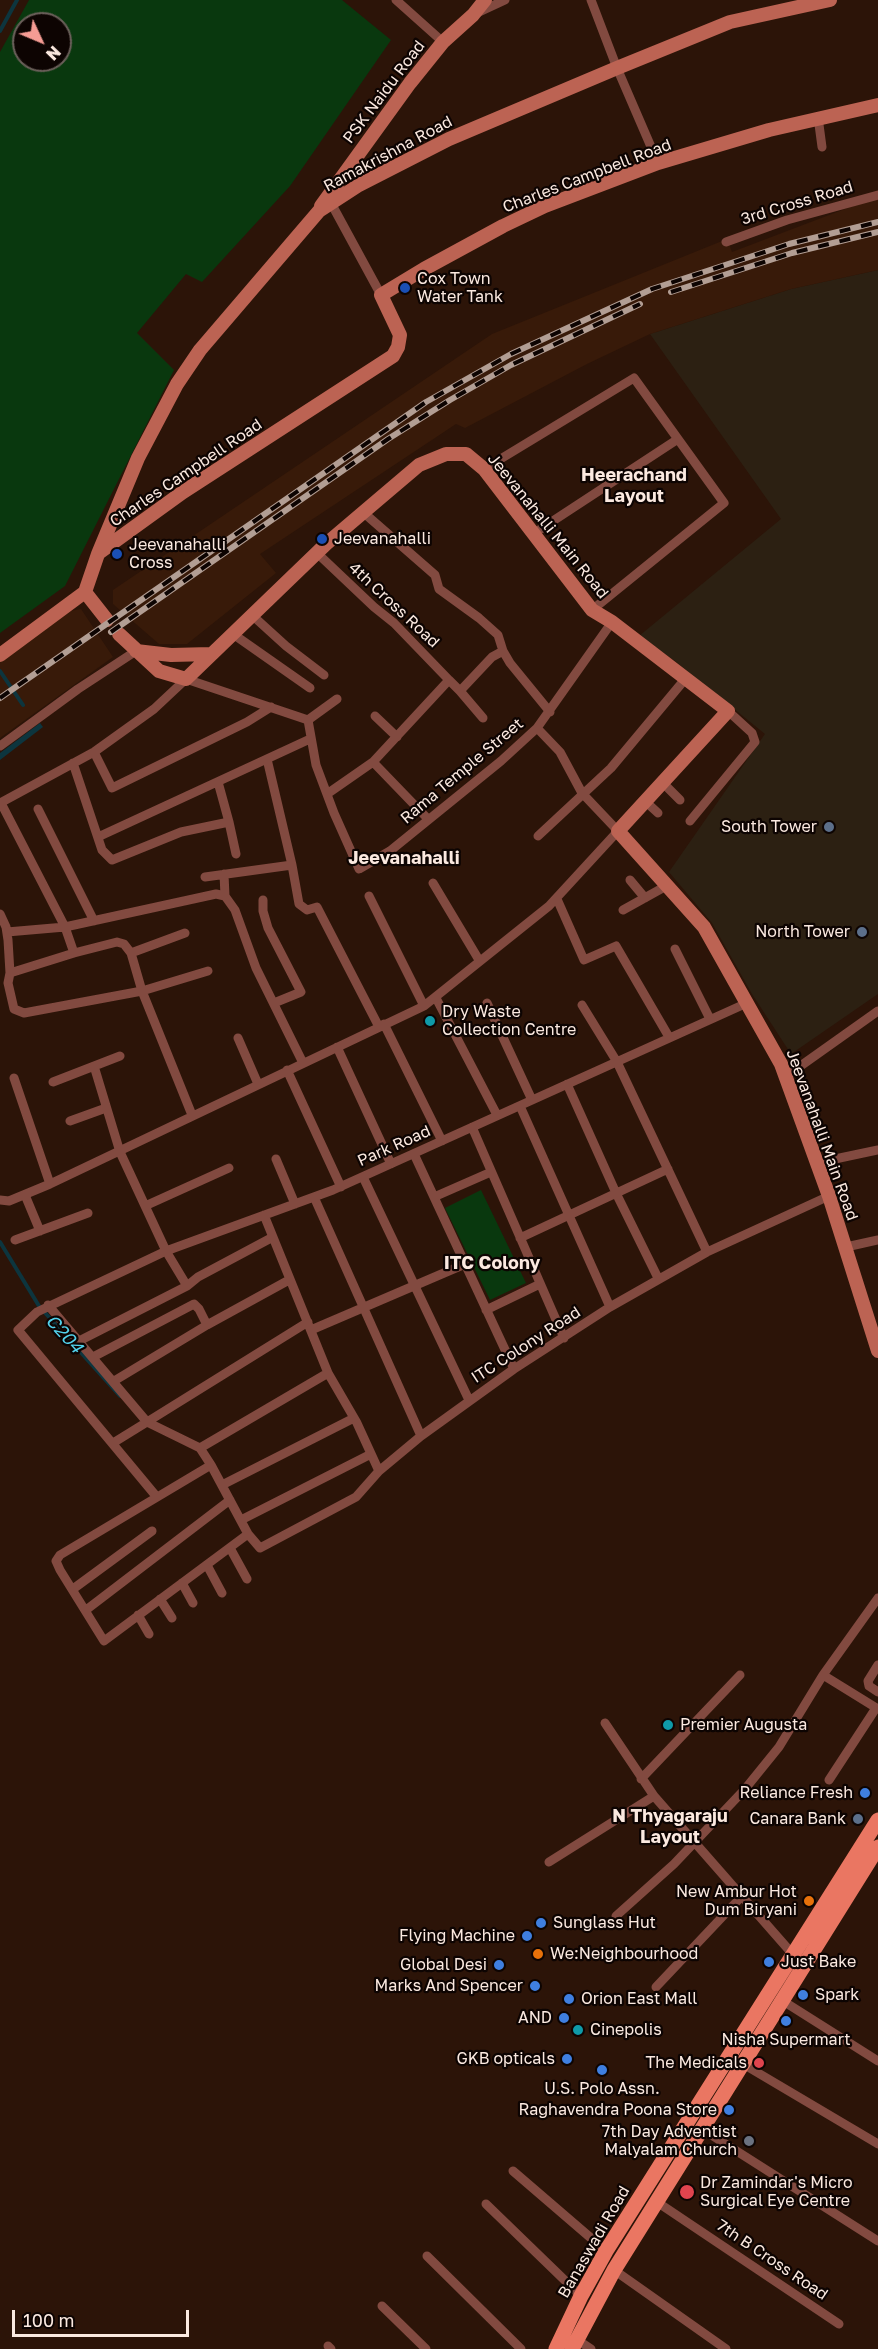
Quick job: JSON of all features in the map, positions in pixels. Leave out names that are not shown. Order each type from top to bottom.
[{"type":"main road","name":"Banaswadi Road","points":[[574,2344],[614,2270],[783,2001],[799,1960],[878,1820]]},
{"type":"main road","name":"Banaswadi Road","points":[[556,2349],[581,2296],[606,2251],[799,1960],[878,1848]]},
{"type":"street","points":[[396,0],[443,42]]},
{"type":"street","points":[[479,5],[505,0]]},
{"type":"street","points":[[591,0],[617,68],[658,163]]},
{"type":"street","name":"Ramakrishna Road","points":[[85,592],[98,554],[138,458],[188,366],[239,303],[325,207],[359,185],[449,139],[617,68],[730,22],[830,0]]},
{"type":"street","name":"PSK Naidu Road","points":[[325,207],[371,135],[443,42],[479,5]]},
{"type":"street","name":"Charles Campbell Road","points":[[98,554],[183,492],[393,356],[398,347],[400,335],[381,295],[503,226],[545,206],[658,163],[742,137],[818,117],[878,105]]},
{"type":"street","points":[[818,117],[822,147]]},
{"type":"street","name":"3rd Cross Road","points":[[726,242],[786,220],[878,195]]},
{"type":"street","points":[[325,207],[381,295]]},
{"type":"street","points":[[484,469],[634,378],[724,503],[592,610]]},
{"type":"street","points":[[533,534],[678,439]]},
{"type":"street","name":"Jeevanahalli Main Road","points":[[186,679],[317,553],[419,465],[446,454],[466,454],[484,469],[592,610],[612,622],[728,711]]},
{"type":"street","points":[[364,513],[435,575],[439,589],[498,635],[503,651],[550,712]]},
{"type":"street","name":"4th Cross Road","points":[[317,553],[374,608],[394,623],[483,718]]},
{"type":"street","points":[[0,655],[85,592],[107,620]]},
{"type":"street","points":[[253,616],[286,646],[324,675]]},
{"type":"street","name":"Rama Temple Street","points":[[327,794],[359,869],[390,851],[501,761],[537,728],[612,622]]},
{"type":"street","points":[[118,634],[159,671],[308,720]]},
{"type":"street","points":[[233,634],[310,688]]},
{"type":"street","points":[[0,746],[136,651],[171,655],[211,654]]},
{"type":"street","points":[[460,692],[492,657],[503,651]]},
{"type":"street","points":[[538,836],[610,768],[686,678]]},
{"type":"street","points":[[74,953],[65,927],[1,803],[94,752],[154,709],[186,679]]},
{"type":"street","points":[[308,720],[316,765],[327,794],[373,762],[449,680]]},
{"type":"street","points":[[308,720],[337,699]]},
{"type":"street","points":[[94,752],[112,788],[248,722],[271,707]]},
{"type":"street","points":[[0,1200],[9,1201],[26,1195],[120,1152],[192,1115],[424,1006],[436,998],[479,960],[556,899],[728,711],[752,733],[755,742],[690,821]]},
{"type":"street","points":[[375,716],[397,737]]},
{"type":"street","points":[[537,728],[560,752],[582,793],[618,831]]},
{"type":"street","points":[[98,837],[310,739]]},
{"type":"street","points":[[267,759],[299,904],[307,910],[317,907],[442,1141]]},
{"type":"street","points":[[373,762],[428,819]]},
{"type":"street","points":[[73,763],[102,850],[112,860],[182,832],[229,822]]},
{"type":"street","points":[[218,782],[236,854]]},
{"type":"street","points":[[662,782],[680,800]]},
{"type":"street","points":[[645,801],[658,813]]},
{"type":"street","points":[[38,809],[94,921]]},
{"type":"street","name":"Jeevanahalli Main Road","points":[[618,831],[704,927],[780,1064],[829,1196],[878,1351]]},
{"type":"street","points":[[205,877],[292,865]]},
{"type":"street","points":[[224,874],[225,896],[235,910],[256,968],[303,1063]]},
{"type":"street","points":[[630,880],[645,898]]},
{"type":"street","points":[[433,883],[479,960]]},
{"type":"street","points":[[623,910],[668,885]]},
{"type":"street","points":[[7,932],[65,927],[216,894],[225,896]]},
{"type":"street","points":[[369,896],[424,1006]]},
{"type":"street","points":[[556,899],[584,960],[616,946],[669,1038]]},
{"type":"street","points":[[263,900],[263,911],[268,928],[301,992],[274,1003]]},
{"type":"street","points":[[0,914],[7,932],[11,1004],[14,1009],[24,1013],[142,991],[208,971]]},
{"type":"street","points":[[131,953],[185,933]]},
{"type":"street","points":[[10,973],[117,942],[124,944],[131,953],[142,991],[192,1115]]},
{"type":"street","points":[[675,949],[710,1019]]},
{"type":"street","points":[[436,998],[497,1115]]},
{"type":"street","points":[[487,1003],[532,1100]]},
{"type":"street","name":"Park Road","points":[[113,1443],[18,1330],[37,1311],[166,1251],[340,1187],[747,1003]]},
{"type":"street","points":[[582,1005],[617,1062],[707,1252]]},
{"type":"street","points":[[785,1077],[878,1011]]},
{"type":"street","points":[[238,1038],[258,1084]]},
{"type":"street","points":[[337,1047],[391,1164]]},
{"type":"street","points":[[53,1082],[120,1056]]},
{"type":"street","points":[[94,1066],[120,1152],[166,1251],[187,1286]]},
{"type":"street","points":[[287,1070],[340,1187]]},
{"type":"street","points":[[14,1078],[50,1184]]},
{"type":"street","points":[[567,1084],[616,1193],[658,1278]]},
{"type":"street","points":[[520,1106],[610,1307]]},
{"type":"street","points":[[70,1120],[106,1108]]},
{"type":"street","points":[[472,1127],[564,1338]]},
{"type":"street","points":[[816,1162],[878,1150]]},
{"type":"street","points":[[414,1154],[514,1369]]},
{"type":"street","points":[[276,1160],[295,1204]]},
{"type":"street","points":[[145,1206],[229,1168]]},
{"type":"street","points":[[520,1238],[668,1169]]},
{"type":"street","points":[[434,1197],[491,1172]]},
{"type":"street","points":[[363,1177],[469,1400]]},
{"type":"street","points":[[26,1195],[40,1231]]},
{"type":"street","name":"ITC Colony Road","points":[[248,1534],[260,1548],[356,1497],[379,1471],[469,1400],[610,1307],[707,1252],[829,1196]]},
{"type":"street","points":[[314,1197],[421,1436]]},
{"type":"street","points":[[15,1240],[88,1213]]},
{"type":"street","points":[[264,1215],[328,1373],[354,1418],[379,1471]]},
{"type":"street","points":[[79,1341],[187,1286],[198,1277],[273,1237]]},
{"type":"street","points":[[846,1248],[878,1240]]},
{"type":"street","points":[[156,1496],[113,1443],[310,1326],[363,1308],[465,1264]]},
{"type":"street","points":[[114,1381],[207,1325],[289,1280]]},
{"type":"street","points":[[486,1310],[540,1284]]},
{"type":"street","points":[[93,1357],[194,1304],[199,1308],[207,1325]]},
{"type":"street","points":[[48,1306],[147,1422],[200,1448],[212,1465],[248,1534],[104,1641],[56,1561],[60,1555],[156,1496],[212,1465]]},
{"type":"street","points":[[200,1448],[328,1373]]},
{"type":"street","points":[[222,1485],[354,1418]]},
{"type":"street","points":[[241,1520],[371,1454]]},
{"type":"street","points":[[86,1610],[230,1500]]},
{"type":"street","points":[[73,1589],[152,1531]]},
{"type":"street","points":[[230,1548],[247,1579]]},
{"type":"street","points":[[207,1565],[222,1593]]},
{"type":"street","points":[[182,1583],[193,1603]]},
{"type":"street","points":[[616,1916],[697,1842],[745,1789],[779,1747],[823,1675],[878,1598]]},
{"type":"street","points":[[160,1599],[172,1618]]},
{"type":"street","points":[[138,1615],[148,1634]]},
{"type":"street","points":[[878,1665],[868,1681],[869,1686],[878,1692]]},
{"type":"street","points":[[640,1779],[740,1675]]},
{"type":"street","points":[[823,1675],[877,1709],[829,1780]]},
{"type":"street","points":[[605,1723],[654,1797],[697,1842],[799,1960]]},
{"type":"street","points":[[549,1862],[654,1797]]},
{"type":"street","points":[[656,1987],[742,1896]]},
{"type":"street","points":[[783,2001],[878,2061]]},
{"type":"street","points":[[744,2064],[878,2144]]},
{"type":"street","points":[[702,2129],[878,2241]]},
{"type":"street","points":[[513,2171],[606,2251]]},
{"type":"street","name":"7th B Cross Road","points":[[657,2202],[839,2324]]},
{"type":"street","points":[[486,2204],[581,2296]]},
{"type":"street","points":[[427,2256],[521,2349]]},
{"type":"street","points":[[614,2270],[726,2349]]},
{"type":"street","points":[[382,2306],[426,2349]]},
{"type":"street","points":[[574,2344],[591,2349]]},
{"type":"shaded area","points":[[878,199],[878,270],[791,289],[650,334],[465,428],[456,424],[260,554],[276,573],[187,644],[159,644],[113,604],[113,590],[492,334],[727,239],[732,252],[866,201]]},
{"type":"shaded area","points":[[878,270],[878,994],[791,1054],[752,994],[712,923],[669,872],[765,734],[675,661],[639,636],[781,519],[650,334],[791,289]]},
{"type":"shaded area","points":[[81,609],[113,657],[0,738],[0,660],[64,612]]},
{"type":"green space","points":[[29,0],[342,0],[391,40],[290,186],[202,282],[186,274],[137,333],[174,370],[65,586],[0,633],[0,52],[12,30],[12,72],[72,72],[72,12],[22,12]]},
{"type":"green space","points":[[481,1190],[526,1283],[490,1300],[445,1208]]},
{"type":"water","points":[[40,723],[43,727],[0,760],[0,753]]},
{"type":"waterway","name":"C204","points":[[0,31],[17,0]]},
{"type":"waterway","name":"C204","points":[[0,671],[23,705]]},
{"type":"waterway","name":"C204","points":[[0,1242],[39,1306],[120,1396]]},
{"type":"railway","points":[[0,698],[426,402],[511,354],[652,289],[789,244],[878,222]]},
{"type":"railway","points":[[671,292],[792,253],[878,232]]},
{"type":"railway","points":[[111,632],[388,439],[450,400],[511,365],[640,304]]},
{"type":"place","name":"Cox Town Water Tank","points":[[405,288]]},
{"type":"place","name":"Jeevanahalli","points":[[322,539]]},
{"type":"place","name":"Jeevanahalli Cross","points":[[117,554]]},
{"type":"place","name":"South Tower","points":[[829,827]]},
{"type":"place","name":"North Tower","points":[[862,932]]},
{"type":"place","name":"Dry Waste Collection Centre","points":[[430,1021]]},
{"type":"place","name":"Premier Augusta","points":[[668,1725]]},
{"type":"place","name":"Reliance Fresh","points":[[865,1793]]},
{"type":"place","name":"Canara Bank","points":[[858,1819]]},
{"type":"place","name":"New Ambur Hot Dum Biryani","points":[[809,1901]]},
{"type":"place","name":"Sunglass Hut","points":[[541,1923]]},
{"type":"place","name":"Flying Machine","points":[[527,1936]]},
{"type":"place","name":"We:Neighbourhood","points":[[538,1954]]},
{"type":"place","name":"Just Bake","points":[[769,1962]]},
{"type":"place","name":"Global Desi","points":[[499,1965]]},
{"type":"place","name":"Marks And Spencer","points":[[535,1986]]},
{"type":"place","name":"Spark","points":[[803,1995]]},
{"type":"place","name":"Orion East Mall","points":[[569,1999]]},
{"type":"place","name":"AND","points":[[564,2018]]},
{"type":"place","name":"Nisha Supermart","points":[[786,2021]]},
{"type":"place","name":"Cinepolis","points":[[578,2030]]},
{"type":"place","name":"GKB opticals","points":[[567,2059]]},
{"type":"place","name":"The Medicals","points":[[759,2063]]},
{"type":"place","name":"U.S. Polo Assn.","points":[[602,2070]]},
{"type":"place","name":"Raghavendra Poona Store","points":[[729,2110]]},
{"type":"place","name":"7th Day Adventist Malyalam Church","points":[[749,2141]]},
{"type":"place","name":"Dr Zamindar's Micro Surgical Eye Centre","points":[[687,2192]]},
{"type":"district","name":"Heerachand Layout","points":[[634,485]]},
{"type":"district","name":"Jeevanahalli","points":[[404,858]]},
{"type":"district","name":"ITC Colony","points":[[492,1263]]},
{"type":"district","name":"N Thyagaraju Layout","points":[[670,1826]]}]
